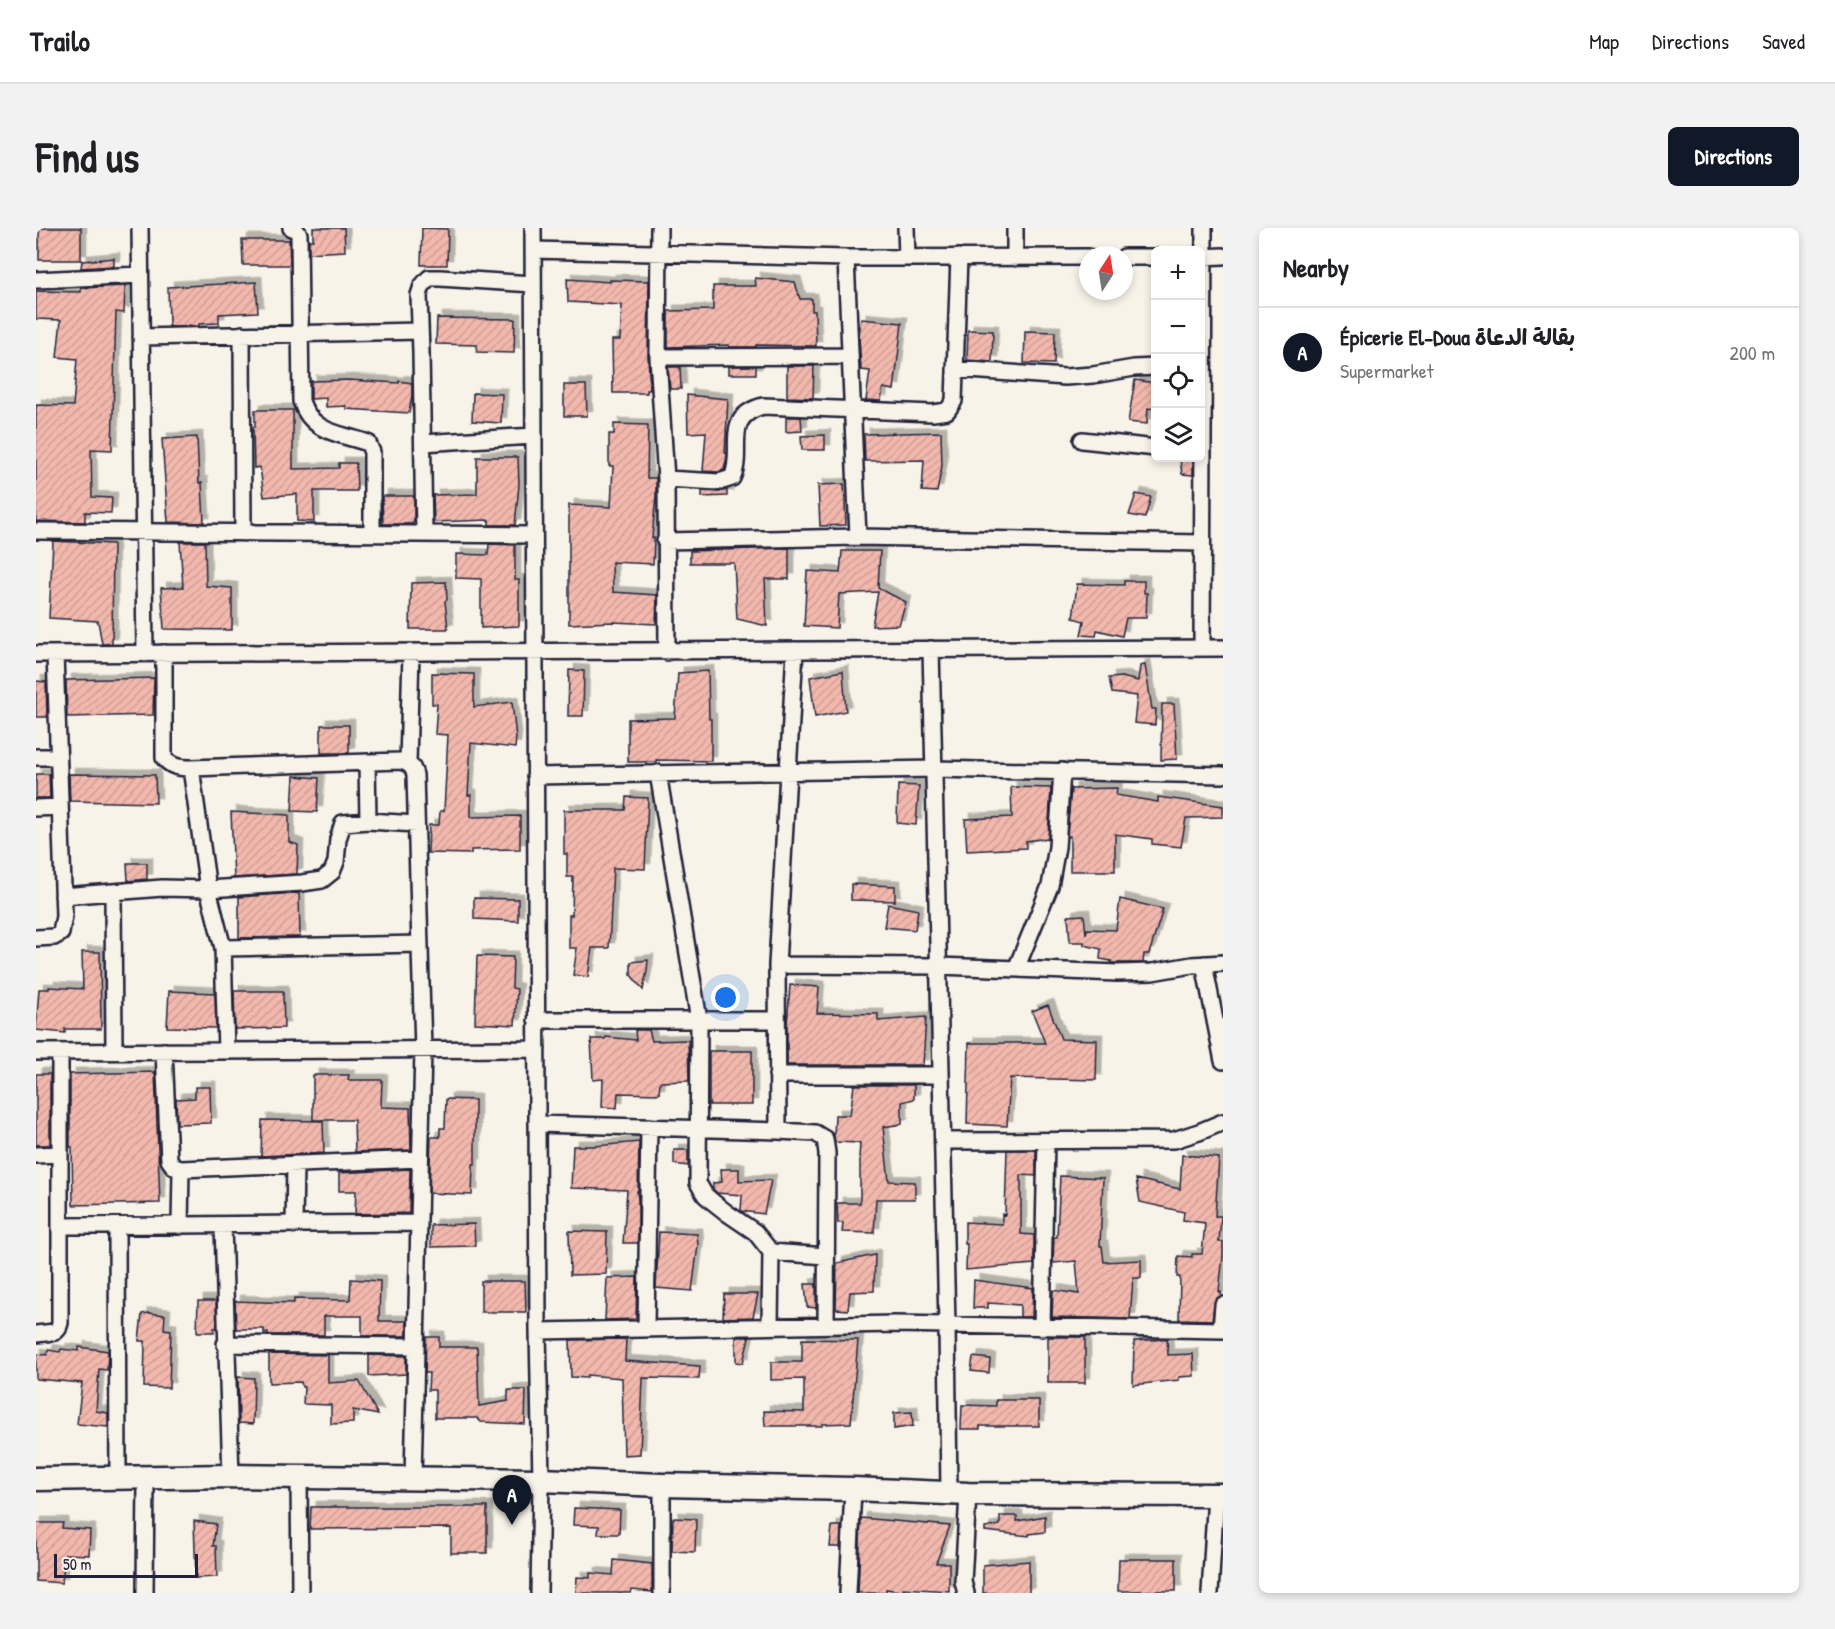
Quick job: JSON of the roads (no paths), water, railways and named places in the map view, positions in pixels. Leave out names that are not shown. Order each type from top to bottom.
[{"type":"main road","points":[[36,1479],[231,1476],[413,1478],[853,1489],[959,1494],[1219,1495]]},
{"type":"street","points":[[140,228],[146,654]]},
{"type":"street","points":[[291,228],[299,234],[301,401],[304,410],[320,428],[368,443],[372,452],[372,533]]},
{"type":"street","points":[[533,228],[536,1020],[541,1480],[539,1593]]},
{"type":"street","points":[[659,228],[658,357],[666,479],[668,652]]},
{"type":"street","points":[[906,228],[907,257]]},
{"type":"street","points":[[1015,228],[1015,258]]},
{"type":"street","points":[[1203,246],[1204,228]]},
{"type":"street","points":[[533,250],[846,258],[1079,257]]},
{"type":"street","points":[[1205,257],[1223,256]]},
{"type":"street","points":[[666,479],[719,482],[732,478],[735,471],[737,428],[743,415],[754,408],[779,406],[933,413],[947,411],[954,401],[958,257]]},
{"type":"street","points":[[1133,257],[1151,257]]},
{"type":"street","points":[[846,258],[858,537]]},
{"type":"street","points":[[36,280],[140,276]]},
{"type":"street","points":[[424,534],[418,295],[429,278],[533,284]]},
{"type":"street","points":[[1202,300],[1202,354]]},
{"type":"street","points":[[141,337],[420,331]]},
{"type":"street","points":[[242,334],[243,532]]},
{"type":"street","points":[[658,357],[850,356]]},
{"type":"street","points":[[955,369],[1065,377],[1151,367]]},
{"type":"street","points":[[423,443],[534,436]]},
{"type":"street","points":[[1082,440],[1151,448]]},
{"type":"street","points":[[1201,462],[1202,648]]},
{"type":"street","points":[[36,531],[534,535]]},
{"type":"street","points":[[665,541],[858,537],[1202,543]]},
{"type":"street","points":[[36,654],[1223,648]]},
{"type":"street","points":[[931,649],[947,1325],[963,1582],[966,1593]]},
{"type":"street","points":[[777,1131],[777,964],[795,650]]},
{"type":"street","points":[[164,653],[164,758],[169,764],[179,768],[191,768],[400,761],[408,763],[413,768],[417,824],[423,1050],[413,1478]]},
{"type":"street","points":[[408,763],[411,653]]},
{"type":"street","points":[[36,938],[54,937],[61,933],[64,916],[55,654]]},
{"type":"street","points":[[36,757],[57,757]]},
{"type":"street","points":[[367,762],[368,821]]},
{"type":"street","points":[[191,768],[208,890],[224,948],[226,1051]]},
{"type":"street","points":[[536,776],[934,769],[1223,775]]},
{"type":"street","points":[[1016,969],[1050,886],[1057,847],[1062,771]]},
{"type":"street","points":[[658,773],[699,1020],[698,1183],[705,1195],[755,1232],[771,1252],[770,1326]]},
{"type":"street","points":[[36,808],[60,807]]},
{"type":"street","points":[[63,896],[113,894],[162,888],[208,890],[322,880],[332,872],[336,862],[338,839],[343,823],[368,821],[417,824]]},
{"type":"street","points":[[113,894],[114,1052]]},
{"type":"street","points":[[224,948],[420,944]]},
{"type":"street","points":[[777,964],[939,966],[1118,973],[1152,972],[1223,963]]},
{"type":"street","points":[[1204,964],[1223,1061]]},
{"type":"street","points":[[536,1020],[777,1020]]},
{"type":"street","points":[[36,1052],[537,1049]]},
{"type":"street","points":[[164,1051],[169,1160],[174,1167],[181,1169],[420,1159]]},
{"type":"street","points":[[36,1334],[55,1332],[60,1323],[60,1052]]},
{"type":"street","points":[[777,1075],[941,1075]]},
{"type":"street","points":[[943,1141],[1174,1140],[1223,1122]]},
{"type":"street","points":[[537,1124],[777,1131],[815,1133],[825,1139],[827,1153],[826,1325]]},
{"type":"street","points":[[646,1328],[649,1127]]},
{"type":"street","points":[[1042,1328],[1046,1141]]},
{"type":"street","points":[[36,1155],[60,1154]]},
{"type":"street","points":[[294,1224],[295,1164]]},
{"type":"street","points":[[180,1226],[181,1169]]},
{"type":"street","points":[[60,1226],[419,1223]]},
{"type":"street","points":[[117,1226],[118,1479]]},
{"type":"street","points":[[223,1226],[231,1476]]},
{"type":"street","points":[[771,1252],[826,1256]]},
{"type":"street","points":[[538,1331],[895,1324],[1222,1330],[1223,1305]]},
{"type":"street","points":[[225,1344],[416,1346]]},
{"type":"street","points":[[299,1477],[300,1593]]},
{"type":"street","points":[[145,1593],[146,1478]]},
{"type":"street","points":[[662,1485],[662,1593]]},
{"type":"street","points":[[848,1593],[853,1489]]},
{"type":"street","points":[[1210,1593],[1219,1495]]},
{"type":"place","name":"Épicerie El-Doua بقالة الدعاة","points":[[512,1525]]}]
